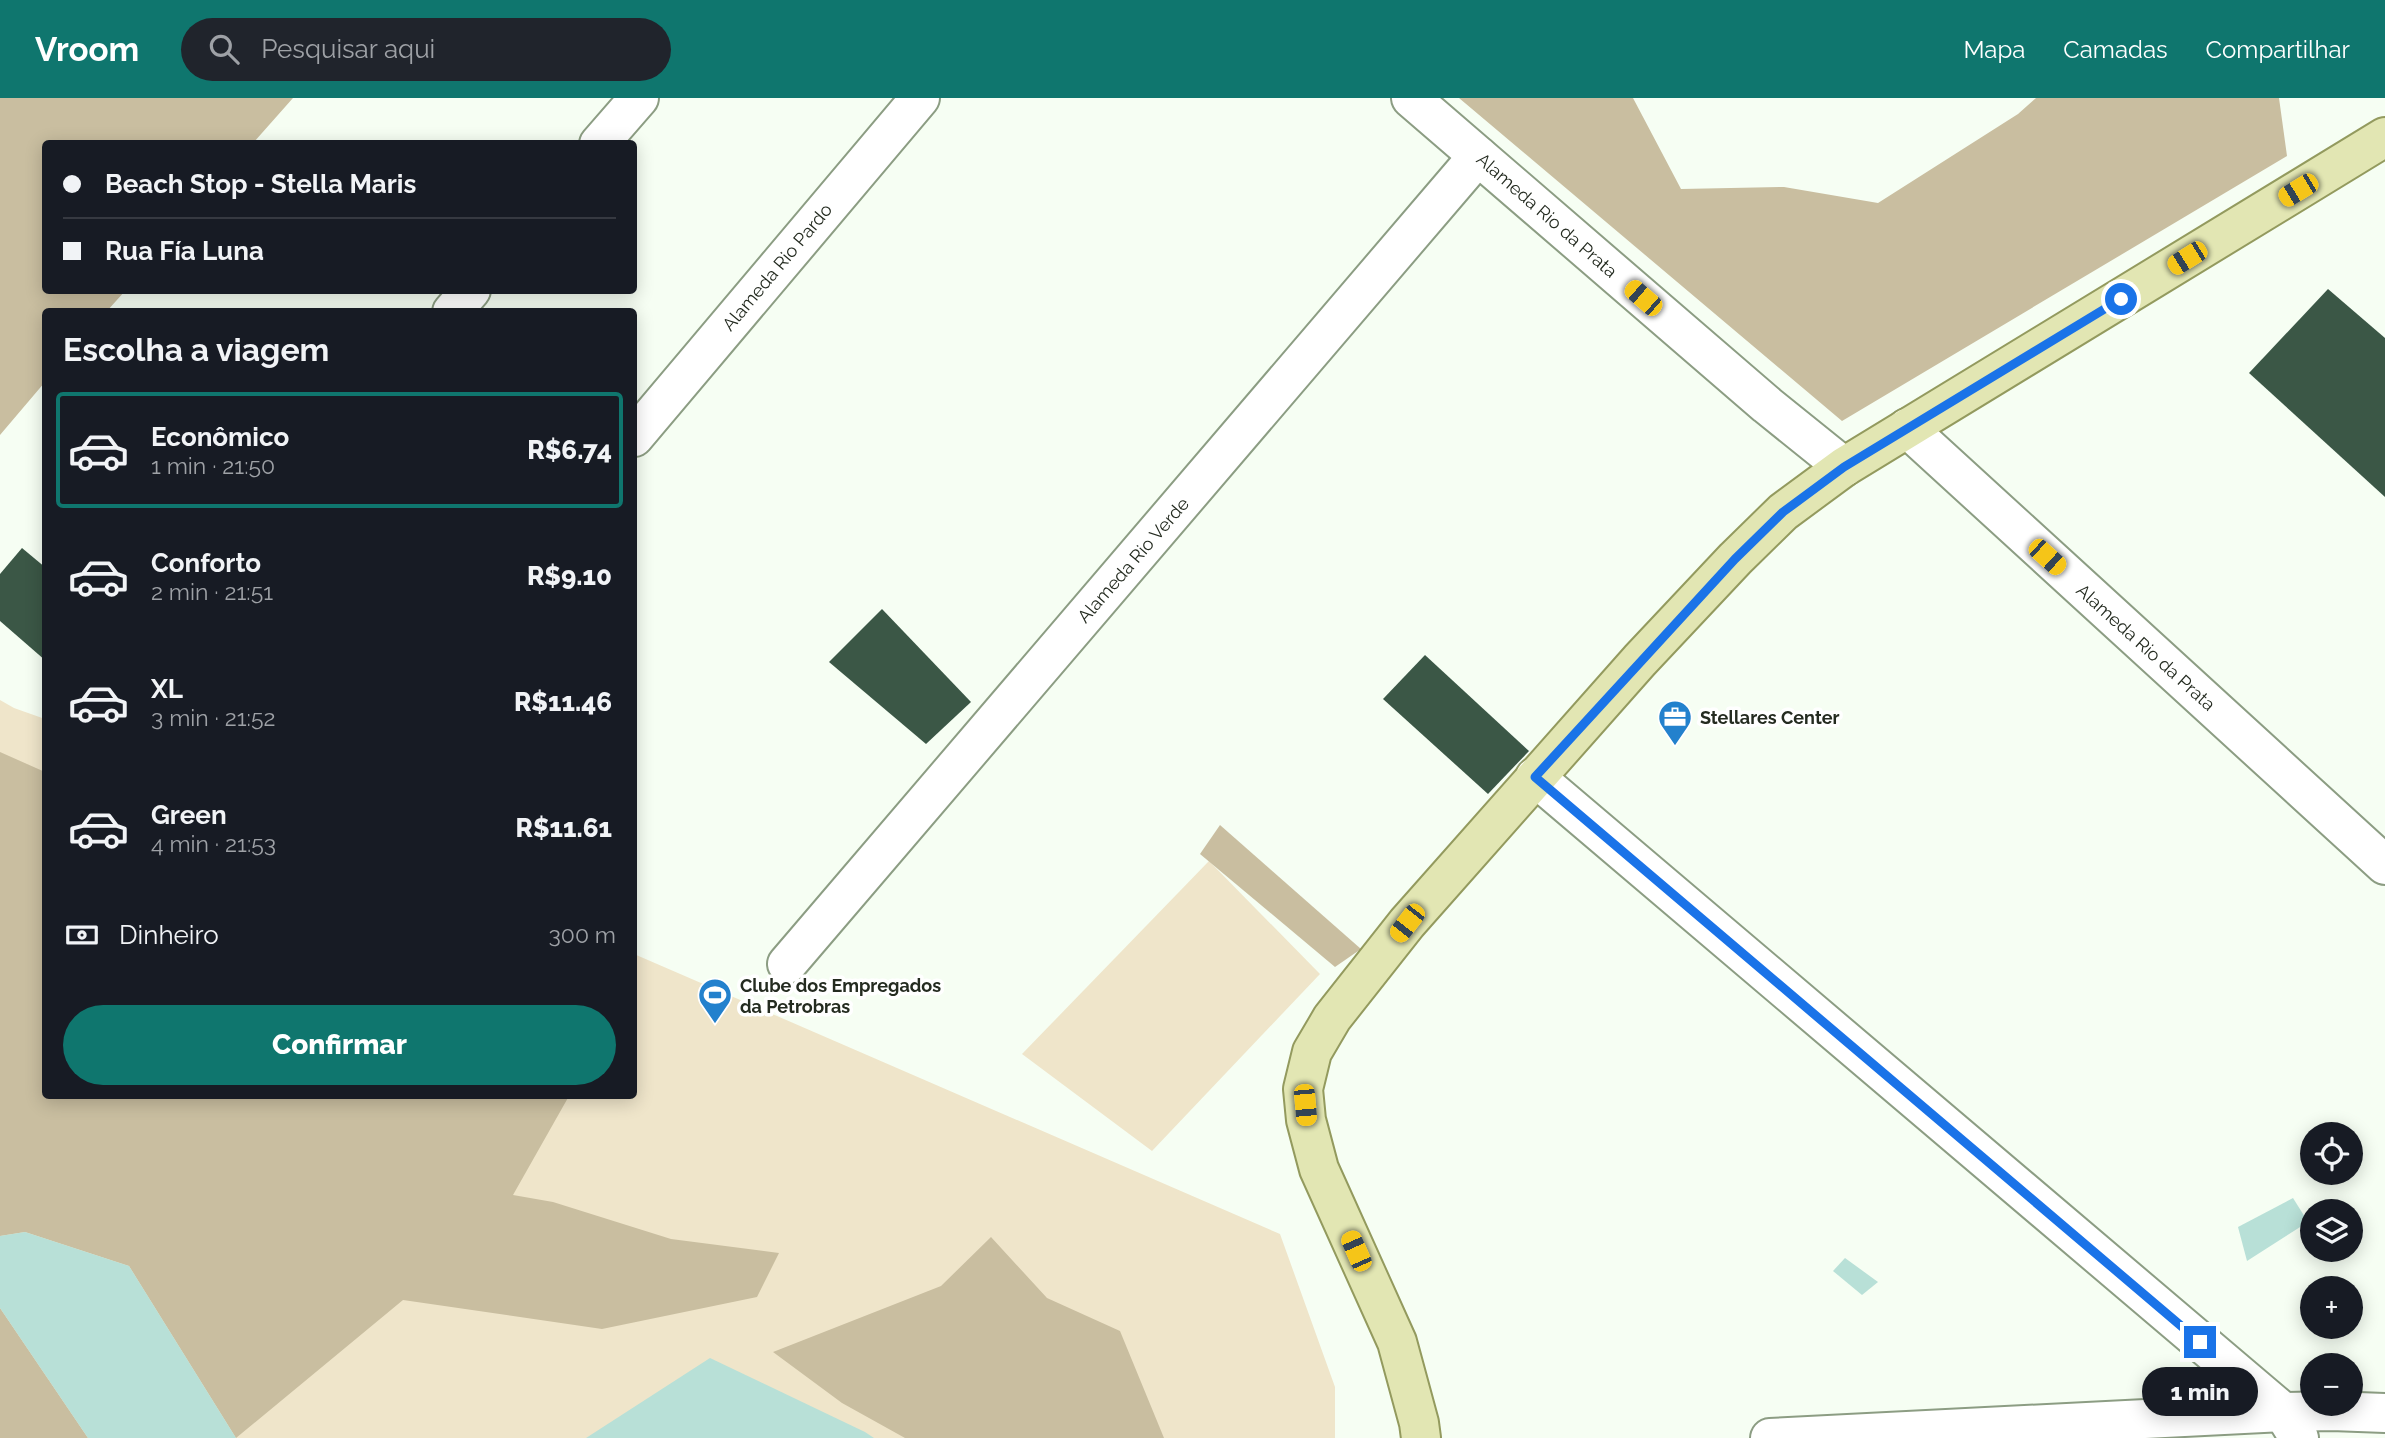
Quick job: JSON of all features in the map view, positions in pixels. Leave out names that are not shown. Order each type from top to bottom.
[{"type":"main road","points":[[1420,1438],[1419,1423],[1397,1342],[1319,1169],[1306,1120],[1303,1089],[1312,1052],[1332,1018],[1407,923],[1535,777],[1735,559],[1783,512],[1844,467],[2385,138]]},
{"type":"street","points":[[602,140],[639,98]]},
{"type":"street","name":"Alameda Rio Pardo","points":[[637,433],[920,98]]},
{"type":"street","name":"Alameda Rio da Prata","points":[[1411,98],[1767,405],[1844,467]]},
{"type":"street","name":"Alameda Rio Verde","points":[[787,964],[1479,156]]},
{"type":"street","points":[[456,308],[468,294]]},
{"type":"street","name":"Alameda Rio da Prata","points":[[1907,428],[2385,865]]},
{"type":"street","points":[[1535,777],[2291,1425]]},
{"type":"street","points":[[1770,1438],[2291,1425],[2332,1411],[2385,1413]]},
{"type":"shaded area","points":[[0,98],[293,98],[256,140],[42,140],[42,294],[122,294],[110,308],[42,308],[42,386],[0,435]]},
{"type":"shaded area","points":[[1459,98],[1633,98],[1681,189],[1784,187],[1878,203],[2018,114],[2036,98],[2279,98],[2287,156],[1842,421]]},
{"type":"shaded area","name":"Clube dos Empregados da Petrobras","points":[[0,700],[42,718],[42,1099],[637,1099],[637,955],[1280,1234],[1335,1387],[1335,1438],[0,1438]]},
{"type":"shaded area","points":[[0,752],[42,771],[42,1099],[567,1099],[513,1195],[553,1202],[671,1239],[779,1253],[757,1297],[602,1329],[403,1300],[236,1438],[129,1266],[25,1232],[0,1236]]},
{"type":"shaded area","points":[[1220,825],[1361,949],[1335,967],[1200,854]]},
{"type":"shaded area","points":[[1209,861],[1320,974],[1152,1151],[1022,1054]]},
{"type":"shaded area","points":[[991,1237],[1047,1298],[1120,1331],[1164,1438],[905,1438],[842,1403],[773,1352],[941,1286]]},
{"type":"shaded area","points":[[0,1308],[88,1438],[0,1438]]},
{"type":"water","points":[[2293,1198],[2300,1209],[2300,1227],[2247,1261],[2238,1227]]},
{"type":"water","points":[[25,1232],[129,1266],[236,1438],[88,1438],[0,1308],[0,1236]]},
{"type":"water","points":[[1845,1258],[1878,1282],[1862,1295],[1833,1271]]},
{"type":"water","points":[[710,1358],[865,1432],[874,1438],[586,1438]]},
{"type":"building","points":[[2328,289],[2385,338],[2385,497],[2249,373]]},
{"type":"building","points":[[22,548],[42,565],[42,658],[0,621],[0,574]]},
{"type":"building","points":[[882,609],[971,702],[926,744],[829,662]]},
{"type":"building","points":[[1425,655],[1529,751],[1488,794],[1383,699]]},
{"type":"place","name":"Stellares Center","points":[[1675,747]]},
{"type":"place","name":"Clube dos Empregados da Petrobras","points":[[715,1025]]},
{"type":"route","points":[[2121,299],[1844,467],[1783,512],[1640,660],[1535,777],[2200,1342]]}]
